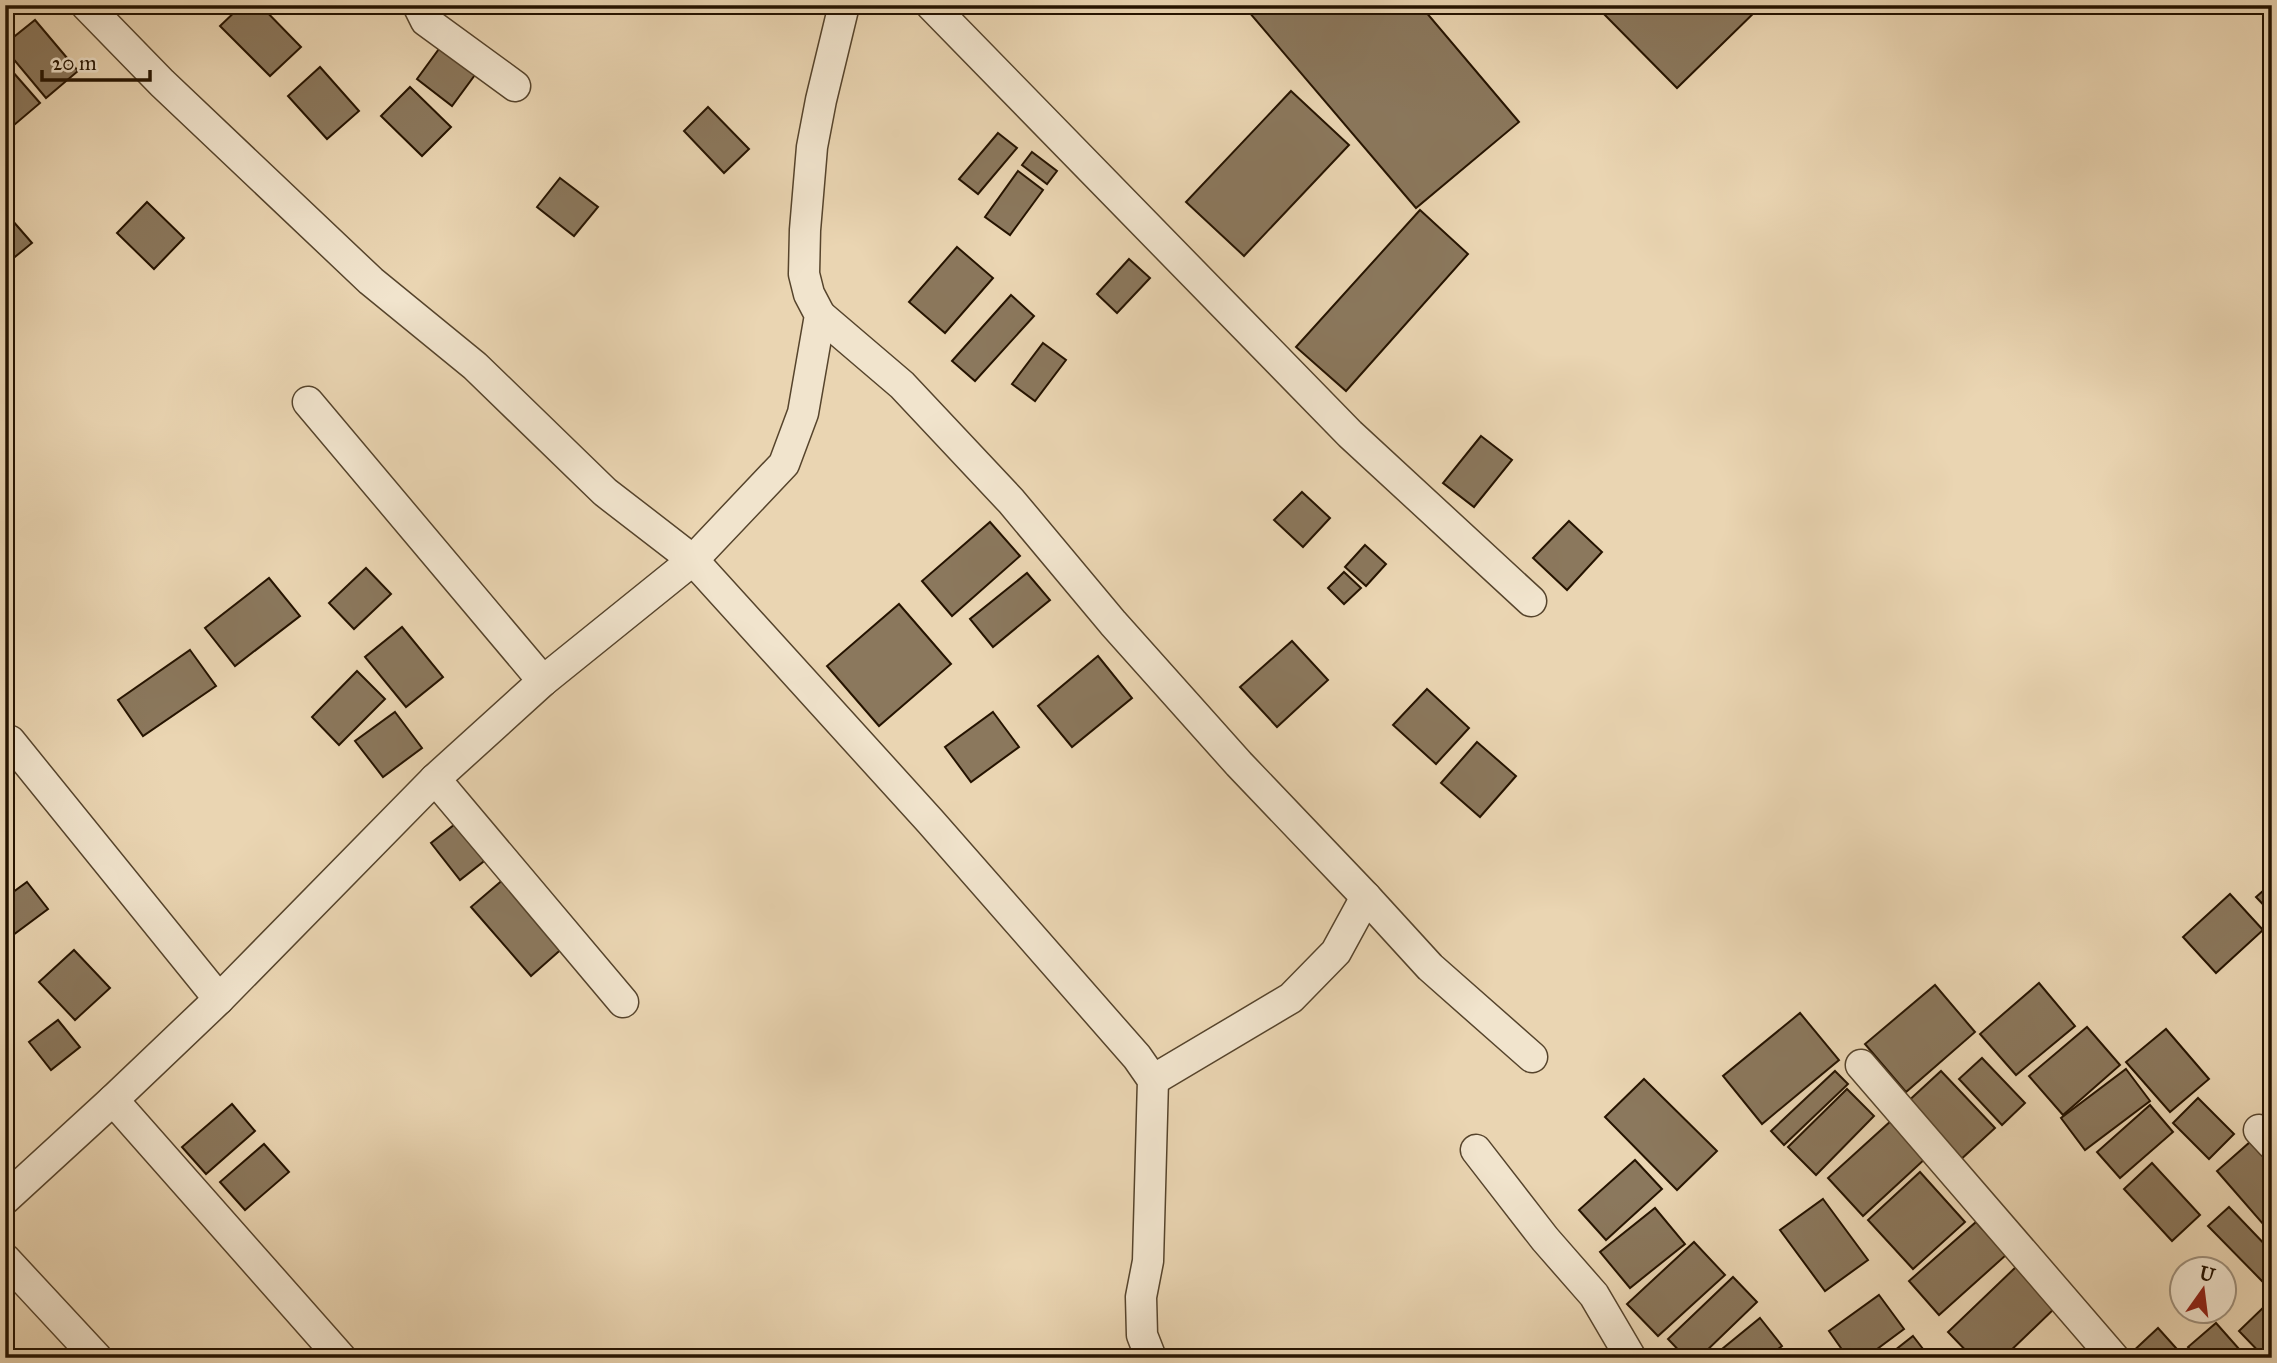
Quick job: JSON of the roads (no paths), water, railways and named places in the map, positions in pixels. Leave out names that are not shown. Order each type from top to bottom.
[{"type":"street","points":[[86,5],[162,83],[371,281],[475,366],[604,492],[693,560],[939,831],[1137,1056],[1153,1080],[1148,1261],[1141,1297],[1142,1335],[1150,1358]]},
{"type":"street","points":[[418,5],[426,21],[515,86]]},
{"type":"street","points":[[844,5],[812,147],[804,230],[804,274],[809,294],[820,315],[902,385],[984,472],[1113,623],[1239,764],[1430,967],[1532,1057]]},
{"type":"street","points":[[931,5],[1350,434],[1531,601]]},
{"type":"street","points":[[5,1199],[219,999],[435,779],[542,681],[693,560],[784,464],[803,414],[820,315]]},
{"type":"street","points":[[308,402],[542,681]]},
{"type":"street","points":[[10,741],[219,999]]},
{"type":"street","points":[[435,779],[623,1002]]},
{"type":"street","points":[[1153,1080],[1291,998],[1336,952],[1366,897]]},
{"type":"street","points":[[1861,1065],[2114,1358]]},
{"type":"street","points":[[113,1100],[341,1358]]},
{"type":"street","points":[[1476,1150],[1545,1239],[1594,1295],[1631,1358]]},
{"type":"street","points":[[5,1259],[97,1358]]}]
